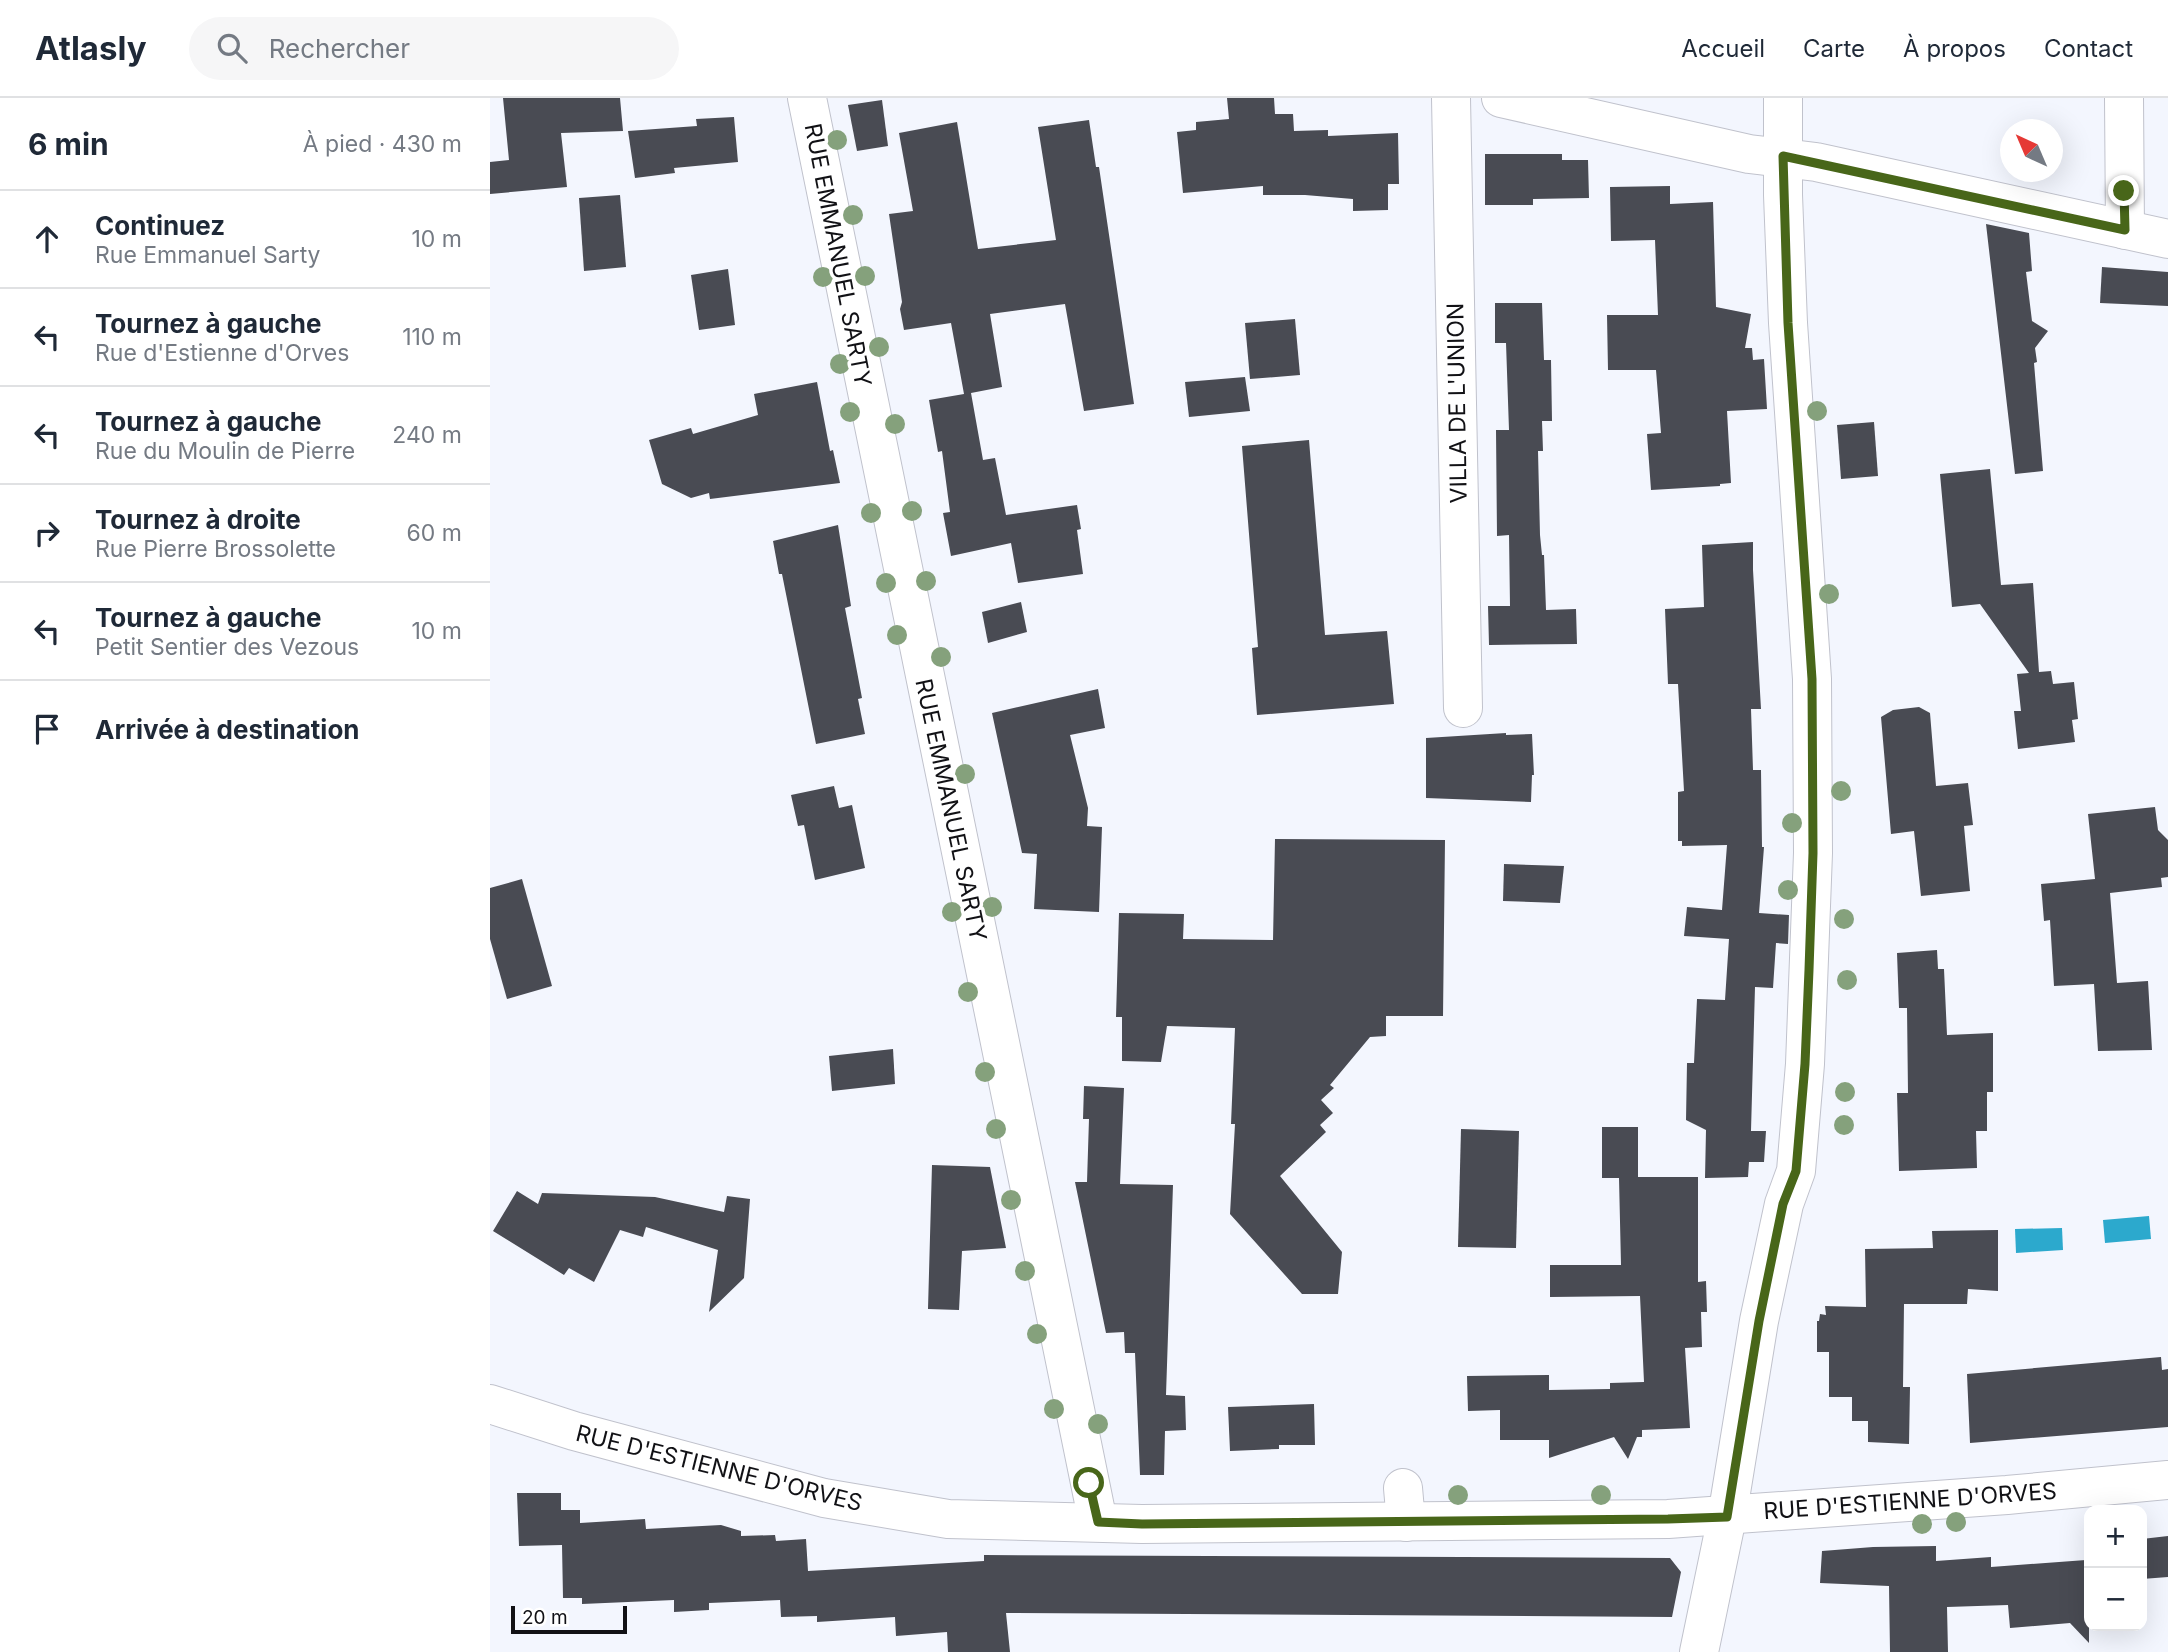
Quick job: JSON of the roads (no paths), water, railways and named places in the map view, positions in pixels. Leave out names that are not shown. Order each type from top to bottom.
[{"type":"street","name":"RUE EMMANUEL SARTY","points":[[807,98],[1098,1522]]},
{"type":"street","name":"VILLA DE L'UNION","points":[[1451,98],[1463,708]]},
{"type":"street","points":[[1501,98],[1749,153],[1783,156],[2168,239]]},
{"type":"street","points":[[1699,1652],[1727,1517],[1759,1321],[1783,1204],[1797,1162],[1805,1064],[1813,853],[1812,679],[1788,323],[1783,98]]},
{"type":"street","points":[[2124,98],[2125,230]]},
{"type":"street","name":"RUE D'ESTIENNE D'ORVES","points":[[490,1404],[574,1431],[824,1498],[948,1520],[1098,1522],[1405,1505],[1668,1519],[1727,1517],[1780,1510],[2007,1495],[2168,1480]]},
{"type":"water","points":[[2149,1216],[2151,1239],[2105,1243],[2103,1220]]},
{"type":"water","points":[[2062,1228],[2063,1250],[2016,1253],[2015,1229]]}]
